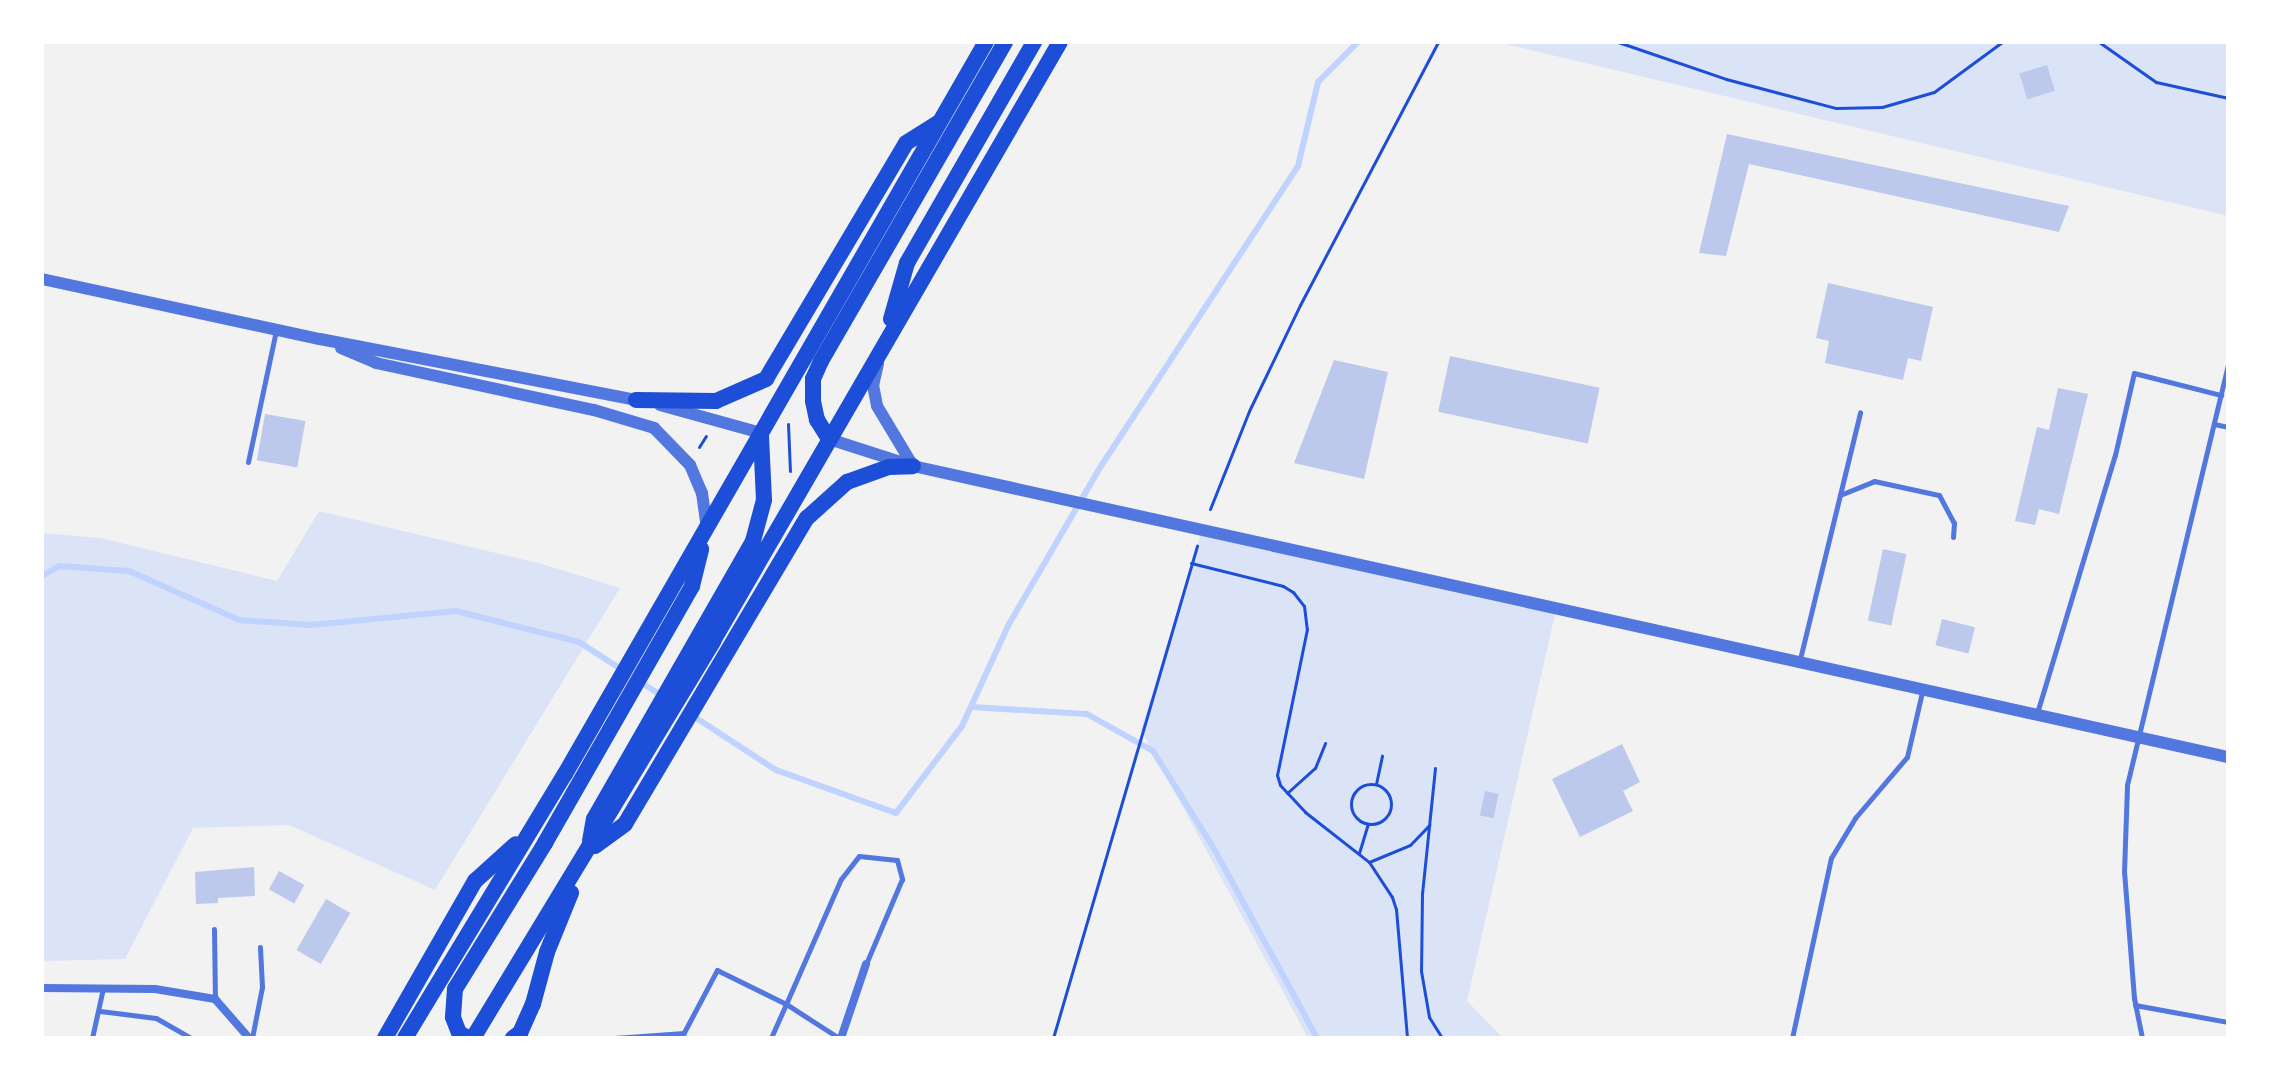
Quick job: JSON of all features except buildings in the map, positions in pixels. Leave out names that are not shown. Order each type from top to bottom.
[{"type":"highway","points":[[913,466],[870,472],[847,482],[824,499],[807,518],[625,824],[588,852],[470,1038],[459,1033],[453,1017],[455,989],[666,615],[707,528],[986,42]]},
{"type":"highway","points":[[829,439],[817,420],[813,379],[1005,42]]},
{"type":"highway","points":[[884,344],[907,263],[1034,42]]},
{"type":"highway","points":[[513,1038],[520,1033],[533,1004],[547,952],[588,852],[633,763],[829,439],[1060,42]]},
{"type":"highway","points":[[636,400],[716,401],[766,379],[906,143],[940,122]]},
{"type":"highway","points":[[706,638],[760,520],[764,500],[761,433]]},
{"type":"highway","points":[[405,1038],[529,832],[594,740]]},
{"type":"highway","points":[[385,1038],[475,881],[529,832]]},
{"type":"street","points":[[42,279],[320,339],[636,400],[761,433]]},
{"type":"street","points":[[320,339],[376,363],[594,410],[654,428],[690,465],[702,493],[707,528]]},
{"type":"street","points":[[884,344],[873,385],[877,406],[913,466]]},
{"type":"street","points":[[829,439],[913,466],[1922,692],[2228,757]]},
{"type":"street","points":[[840,1038],[866,964]]},
{"type":"street","points":[[42,988],[155,989],[215,999],[250,1038]]},
{"type":"lane","points":[[248,462],[276,329]]},
{"type":"lane","points":[[2142,1038],[2135,1005],[2124,872],[2127,785],[2228,364]]},
{"type":"lane","points":[[2036,716],[2115,455],[2134,373],[2221,395]]},
{"type":"lane","points":[[1799,664],[1860,412]]},
{"type":"lane","points":[[2214,424],[2228,427]]},
{"type":"lane","points":[[1840,495],[1874,481],[1939,495],[1954,523],[1953,537]]},
{"type":"lane","points":[[1792,1038],[1831,858],[1855,818],[1907,757],[1922,692]]},
{"type":"lane","points":[[771,1038],[841,879],[859,856],[897,860],[902,879],[866,964]]},
{"type":"lane","points":[[214,929],[215,999]]},
{"type":"lane","points":[[250,1038],[262,987],[260,947]]},
{"type":"lane","points":[[614,1038],[683,1036],[717,970],[786,1004],[840,1038]]},
{"type":"lane","points":[[92,1038],[103,987]]},
{"type":"lane","points":[[2135,1005],[2228,1022]]},
{"type":"lane","points":[[100,1011],[156,1018],[188,1037]]},
{"type":"path","points":[[1210,509],[1249,411],[1300,305],[1438,42]]},
{"type":"path","points":[[1618,42],[1726,79],[1836,108],[1882,107],[1934,92],[2002,42]]},
{"type":"path","points":[[2099,42],[2156,82],[2228,98]]},
{"type":"path","points":[[785,417],[788,421],[790,471]]},
{"type":"path","points":[[699,447],[706,436]]},
{"type":"path","points":[[1053,1038],[1197,545]]},
{"type":"path","points":[[1191,563],[1283,586],[1293,592],[1304,606],[1307,629],[1277,766],[1280,785],[1332,835],[1369,862],[1396,909],[1407,1038]]},
{"type":"path","points":[[1287,793],[1315,768],[1325,743]]},
{"type":"path","points":[[1376,784],[1382,756]]},
{"type":"path","points":[[1435,768],[1422,893],[1421,971],[1429,1017],[1442,1038]]},
{"type":"path","points":[[1376,784],[1387,792],[1391,805],[1386,818],[1368,824],[1356,817],[1351,802],[1363,786],[1376,784]]},
{"type":"path","points":[[1359,853],[1368,824]]},
{"type":"path","points":[[1369,862],[1410,845],[1431,824]]},
{"type":"shaded area","points":[[1497,42],[2228,42],[2228,216]]},
{"type":"shaded area","points":[[319,511],[539,563],[620,588],[435,890],[289,825],[193,828],[125,959],[42,961],[42,533],[101,538],[277,581]]},
{"type":"shaded area","points":[[1202,530],[1556,610],[1467,1001],[1503,1038],[1308,1038],[1141,730]]},
{"type":"waterway","points":[[690,714],[776,770],[896,813],[962,726],[1009,624],[1101,466],[1298,166],[1318,82],[1358,42]]},
{"type":"waterway","points":[[42,576],[59,566],[129,571],[239,620],[311,625],[456,611],[579,642],[624,671]]},
{"type":"waterway","points":[[640,682],[661,695]]},
{"type":"waterway","points":[[971,707],[1087,714],[1153,751],[1213,847],[1317,1038]]}]
